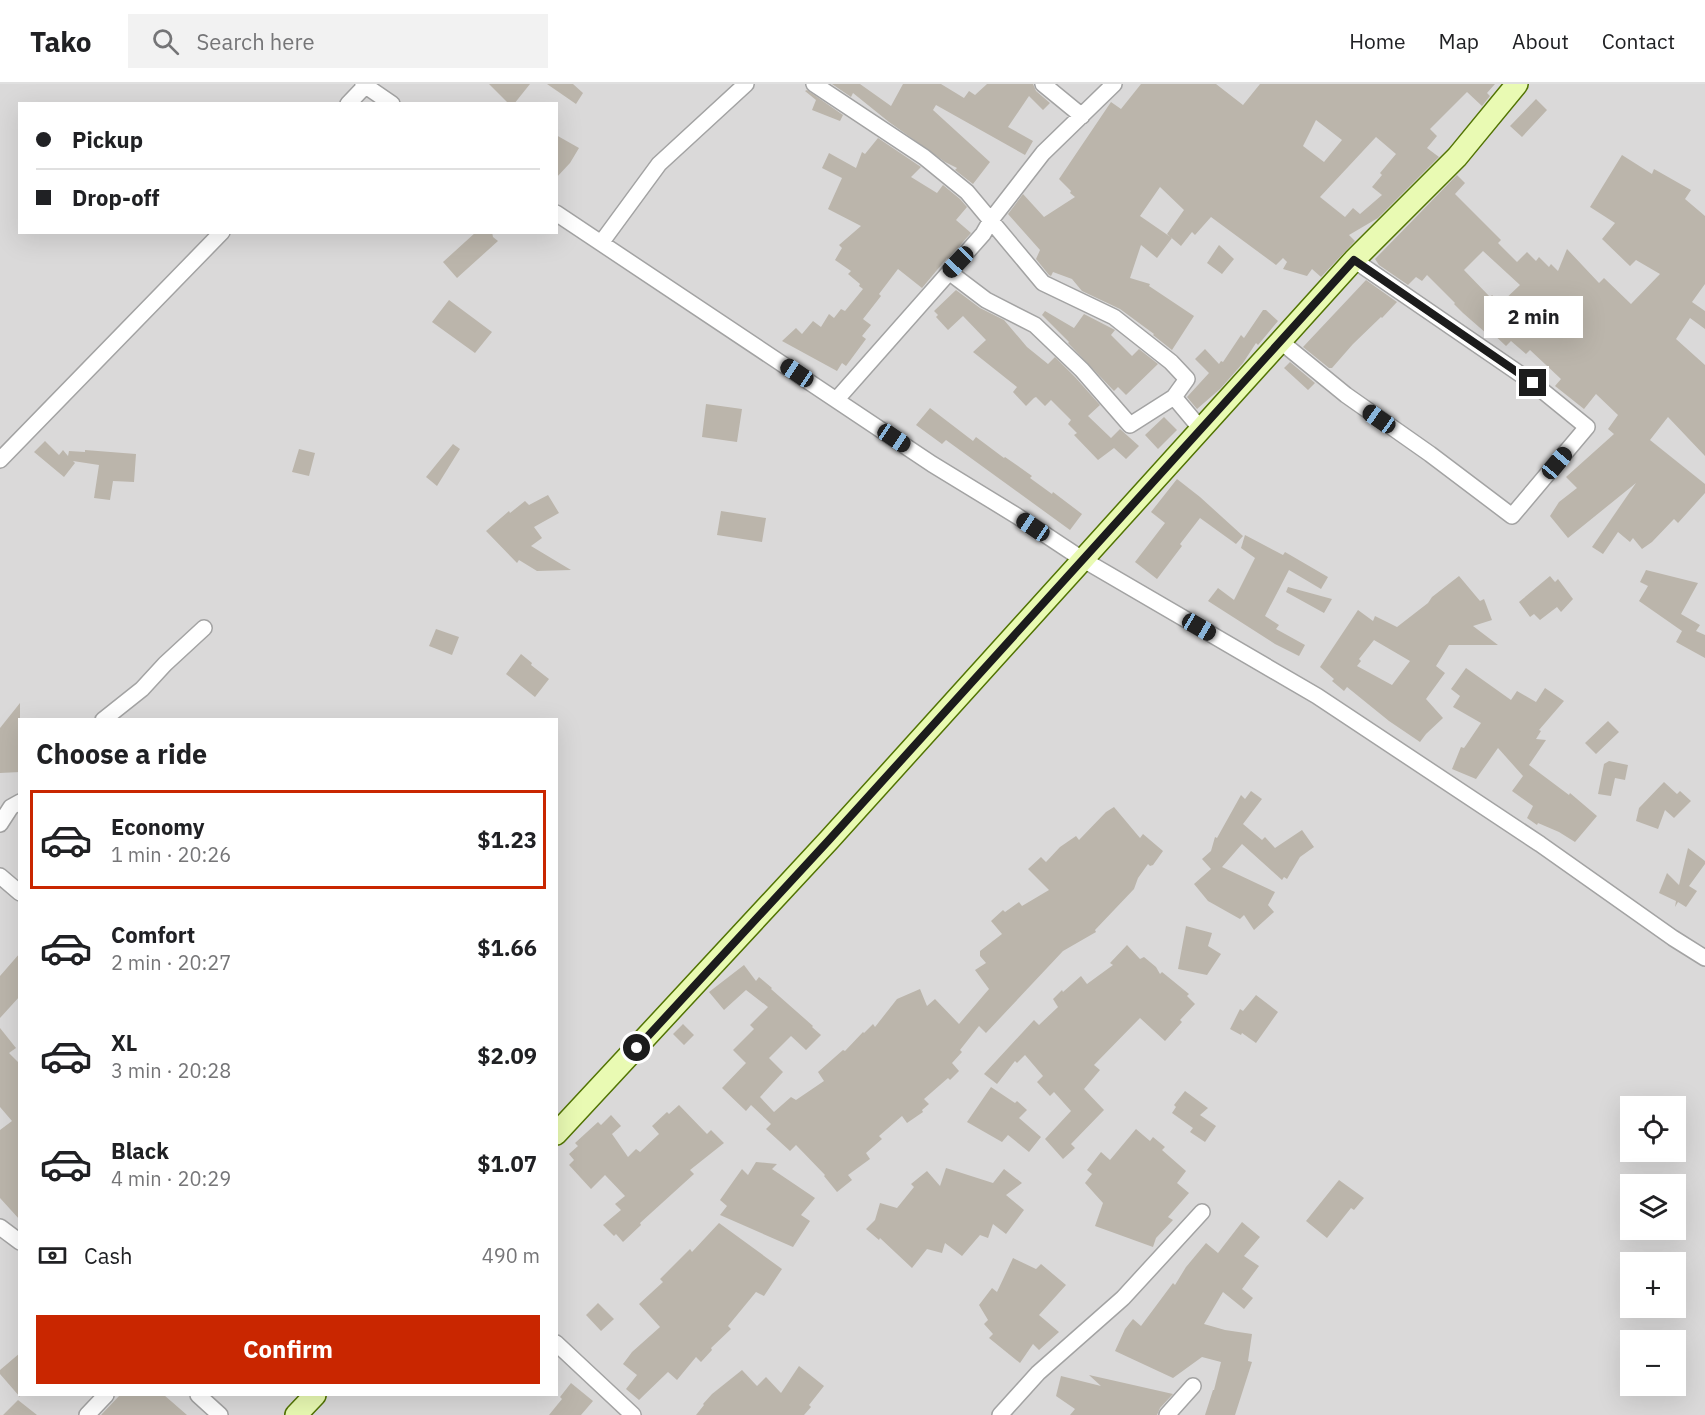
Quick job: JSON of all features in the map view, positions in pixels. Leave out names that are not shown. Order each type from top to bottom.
[{"type":"street","points":[[601,243],[659,164],[746,84]]},
{"type":"street","points":[[814,84],[924,157],[967,192],[1043,283],[1114,317],[1171,362],[1187,379],[1174,397],[1130,424],[1082,370],[1035,325],[986,300],[949,272]]},
{"type":"street","points":[[1043,84],[1082,116]]},
{"type":"street","points":[[837,399],[983,234],[991,220],[1043,153],[1114,84]]},
{"type":"street","points":[[558,1132],[829,840],[1354,260],[1457,157],[1517,84]]},
{"type":"street","points":[[350,102],[365,85],[389,102]]},
{"type":"street","points":[[558,214],[932,464],[1082,559],[1317,696],[1540,844],[1705,958]]},
{"type":"street","points":[[0,460],[220,234]]},
{"type":"street","points":[[1280,341],[1346,395],[1430,454],[1512,516],[1587,427],[1533,383],[1354,260]]},
{"type":"street","points":[[1174,397],[1200,428]]},
{"type":"street","points":[[106,718],[142,689],[204,628]]},
{"type":"street","points":[[0,824],[11,807],[18,803]]},
{"type":"street","points":[[0,876],[18,891]]},
{"type":"street","points":[[1000,1415],[1038,1373],[1123,1298],[1202,1212]]},
{"type":"street","points":[[0,1227],[18,1240]]},
{"type":"street","points":[[558,1345],[633,1415]]},
{"type":"street","points":[[1167,1415],[1193,1386]]},
{"type":"street","points":[[87,1415],[105,1396]]},
{"type":"street","points":[[199,1396],[220,1415]]},
{"type":"street","points":[[296,1415],[314,1396]]},
{"type":"shaded area","points":[[0,84],[1705,84],[1705,1415],[0,1415]]},
{"type":"building","points":[[489,84],[530,84],[516,102],[507,102]]},
{"type":"building","points":[[547,84],[573,84],[583,93],[576,104]]},
{"type":"building","points":[[832,84],[860,84],[891,106],[903,84],[941,84],[964,98],[969,91],[975,95],[987,84],[1033,84],[1036,91],[1050,103],[1043,110],[1029,96],[1008,127],[1033,141],[1025,155],[936,105],[933,110],[990,162],[973,184],[955,170],[957,168],[889,122],[853,93],[851,97]]},
{"type":"building","points":[[1141,84],[1216,84],[1243,105],[1260,84],[1495,84],[1487,93],[1490,96],[1482,106],[1467,92],[1430,129],[1437,136],[1427,148],[1439,157],[1378,218],[1349,235],[1355,241],[1321,277],[1312,269],[1307,276],[1283,269],[1287,262],[1283,258],[1276,265],[1211,217],[1195,235],[1192,232],[1181,246],[1172,238],[1157,258],[1141,245],[1130,278],[1150,284],[1149,286],[1194,316],[1172,350],[1120,309],[1082,291],[1072,279],[1053,272],[1051,276],[1049,275],[1036,259],[1040,250],[1008,214],[1023,194],[1044,217],[1075,197],[1059,179],[1111,102],[1121,109]],"holes":[[[1316,120],[1342,140],[1324,162],[1303,146]],[[1376,137],[1396,154],[1372,187],[1382,195],[1360,214],[1353,208],[1345,217],[1320,197]],[[1160,187],[1184,210],[1167,234],[1170,237],[1140,216]]]},
{"type":"building","points":[[807,90],[843,115],[840,121],[812,110],[816,100],[805,91]]},
{"type":"building","points":[[1536,99],[1547,110],[1522,137],[1510,126]]},
{"type":"building","points":[[558,136],[579,148],[570,163],[558,176]]},
{"type":"building","points":[[878,138],[921,167],[911,177],[937,193],[943,185],[960,199],[967,207],[956,220],[971,233],[922,288],[898,269],[863,319],[871,325],[862,336],[866,339],[846,366],[842,363],[837,371],[782,341],[796,328],[802,334],[813,321],[821,327],[829,314],[834,318],[841,309],[845,311],[863,289],[848,274],[851,271],[835,260],[842,248],[839,245],[861,226],[828,209],[842,178],[822,168],[829,153],[856,168],[862,152],[865,154]]},
{"type":"building","points":[[1622,155],[1652,174],[1654,169],[1691,190],[1685,199],[1705,216],[1705,284],[1692,302],[1705,311],[1705,329],[1690,318],[1676,339],[1705,365],[1705,456],[1668,417],[1650,440],[1705,484],[1705,493],[1678,523],[1674,519],[1642,549],[1633,538],[1630,542],[1618,532],[1603,554],[1592,547],[1636,483],[1568,538],[1550,516],[1559,502],[1577,488],[1566,477],[1614,434],[1608,429],[1618,415],[1596,394],[1584,409],[1555,386],[1561,379],[1530,350],[1526,354],[1511,341],[1506,346],[1490,331],[1487,334],[1463,313],[1427,275],[1422,281],[1416,277],[1408,285],[1379,265],[1375,259],[1457,175],[1465,183],[1455,194],[1501,240],[1498,243],[1517,262],[1527,252],[1536,261],[1539,257],[1549,267],[1551,264],[1558,271],[1567,249],[1599,283],[1604,278],[1631,304],[1660,274],[1636,260],[1630,266],[1602,239],[1615,223],[1590,207]],"holes":[[[1483,251],[1520,285],[1501,303],[1492,295],[1490,297],[1464,270]]]},
{"type":"building","points":[[474,234],[492,234],[498,241],[457,278],[443,262]]},
{"type":"building","points":[[1219,245],[1234,259],[1222,274],[1207,263]]},
{"type":"building","points":[[1366,280],[1397,302],[1353,344],[1332,368],[1329,368],[1303,347]]},
{"type":"building","points":[[956,290],[980,308],[1004,320],[1027,347],[1048,364],[1055,357],[1100,405],[1088,416],[1111,438],[1120,429],[1139,446],[1126,459],[1114,448],[1098,460],[1074,435],[1077,433],[1068,424],[1071,420],[1051,400],[1045,406],[1036,397],[1026,406],[1013,392],[1017,387],[973,352],[986,340],[963,316],[948,330],[936,317],[938,315],[934,311]]},
{"type":"building","points":[[449,300],[492,332],[475,353],[432,322]]},
{"type":"building","points":[[1263,310],[1278,321],[1258,345],[1256,343],[1243,363],[1220,389],[1197,409],[1187,397],[1209,373],[1195,359],[1205,349],[1219,364],[1223,362],[1241,335],[1244,338]]},
{"type":"building","points":[[1045,311],[1074,328],[1084,314],[1115,330],[1111,335],[1132,356],[1139,349],[1158,364],[1126,395],[1118,387],[1114,391],[1042,315]]},
{"type":"building","points":[[1290,362],[1315,383],[1308,390],[1284,368]]},
{"type":"building","points":[[706,404],[742,409],[737,442],[702,437]]},
{"type":"building","points":[[930,408],[973,441],[976,437],[1018,466],[1032,476],[1030,478],[1082,514],[1070,530],[946,440],[942,444],[916,425]]},
{"type":"building","points":[[1164,417],[1177,430],[1158,449],[1145,435]]},
{"type":"building","points":[[45,441],[59,455],[63,450],[68,456],[69,451],[85,452],[85,450],[136,454],[134,482],[113,481],[110,500],[94,498],[99,465],[73,461],[75,463],[64,477],[34,452]]},
{"type":"building","points":[[453,444],[460,449],[437,486],[426,477]]},
{"type":"building","points":[[299,449],[315,453],[309,476],[292,472]]},
{"type":"building","points":[[1177,479],[1243,536],[1236,544],[1200,518],[1157,579],[1135,562],[1165,523],[1151,512]]},
{"type":"building","points":[[548,495],[559,513],[534,527],[542,538],[531,546],[571,570],[537,571],[519,560],[517,563],[486,531],[509,511],[510,513],[525,501],[529,505]]},
{"type":"building","points":[[721,511],[766,518],[762,542],[717,535]]},
{"type":"building","points":[[1245,535],[1283,555],[1285,552],[1328,577],[1321,589],[1289,570],[1265,616],[1279,625],[1276,629],[1305,645],[1299,656],[1275,644],[1208,601],[1218,588],[1234,600],[1255,558],[1241,548]]},
{"type":"building","points":[[1646,570],[1698,583],[1681,614],[1700,625],[1696,631],[1705,635],[1705,658],[1676,642],[1682,631],[1639,601],[1648,586],[1640,582]]},
{"type":"building","points":[[1459,576],[1480,601],[1484,599],[1492,620],[1473,626],[1498,645],[1449,645],[1436,666],[1445,673],[1426,699],[1443,718],[1420,742],[1389,721],[1347,687],[1344,691],[1320,667],[1358,610],[1373,621],[1375,616],[1397,627],[1428,603],[1432,597]],"holes":[[[1374,640],[1410,661],[1392,685],[1357,666],[1361,661],[1359,659]]]},
{"type":"building","points":[[1550,576],[1555,582],[1558,579],[1573,599],[1561,612],[1557,607],[1540,620],[1534,614],[1530,617],[1519,602]]},
{"type":"building","points":[[1288,587],[1332,599],[1324,613],[1286,592]]},
{"type":"building","points":[[436,629],[459,637],[452,655],[429,646]]},
{"type":"building","points":[[521,654],[549,679],[535,697],[506,674]]},
{"type":"building","points":[[1466,668],[1511,700],[1517,691],[1536,702],[1545,688],[1564,701],[1539,730],[1541,731],[1536,739],[1546,740],[1529,765],[1569,795],[1570,793],[1597,816],[1575,842],[1527,818],[1533,806],[1512,791],[1523,776],[1498,748],[1476,779],[1452,769],[1461,747],[1464,748],[1481,723],[1453,707],[1460,696],[1451,689]]},
{"type":"building","points":[[20,703],[18,772],[0,773],[0,728]]},
{"type":"building","points":[[1608,721],[1619,732],[1596,754],[1585,743]]},
{"type":"building","points":[[1609,761],[1628,765],[1625,780],[1615,778],[1611,796],[1598,794],[1604,764]]},
{"type":"building","points":[[1664,782],[1677,794],[1680,791],[1691,801],[1674,818],[1665,810],[1658,829],[1636,821],[1639,808]]},
{"type":"building","points":[[1251,791],[1262,799],[1243,824],[1262,840],[1265,837],[1275,848],[1302,830],[1314,847],[1300,857],[1287,879],[1284,877],[1282,880],[1242,844],[1222,867],[1275,892],[1268,905],[1274,912],[1254,930],[1244,915],[1240,919],[1208,901],[1194,884],[1211,869],[1202,859],[1211,851],[1215,837],[1217,838],[1241,795],[1245,799]]},
{"type":"building","points":[[1114,807],[1140,838],[1143,834],[1163,851],[1153,865],[1148,864],[1138,878],[1134,889],[1095,930],[1096,932],[1063,951],[986,1033],[979,1026],[952,1063],[959,1071],[924,1099],[929,1104],[922,1110],[923,1112],[907,1123],[902,1116],[879,1136],[882,1139],[866,1153],[870,1159],[848,1175],[852,1180],[837,1192],[825,1175],[796,1145],[790,1151],[766,1129],[771,1124],[751,1105],[746,1111],[722,1088],[746,1063],[733,1050],[754,1029],[750,1025],[768,1007],[746,990],[724,1010],[709,992],[744,965],[756,981],[759,977],[821,1035],[806,1050],[791,1036],[769,1058],[783,1072],[760,1097],[774,1112],[791,1097],[796,1100],[824,1081],[818,1072],[843,1050],[845,1051],[873,1024],[875,1027],[897,999],[920,989],[927,1006],[935,999],[959,1024],[989,989],[975,970],[986,963],[980,956],[980,951],[1002,934],[991,921],[1003,910],[1005,912],[1019,902],[1022,906],[1049,890],[1028,869],[1041,857],[1046,862],[1060,847],[1076,836],[1079,840],[1106,812]]},
{"type":"building","points":[[1688,848],[1705,861],[1705,864],[1689,886],[1697,891],[1686,907],[1678,902],[1675,907],[1676,901],[1659,893],[1667,873],[1679,885]]},
{"type":"building","points":[[1186,926],[1212,933],[1208,946],[1221,954],[1207,975],[1178,969]]},
{"type":"building","points":[[1127,945],[1140,959],[1144,957],[1156,967],[1160,974],[1162,972],[1189,994],[1187,996],[1195,1004],[1165,1041],[1140,1018],[1094,1065],[1100,1070],[1084,1089],[1104,1110],[1071,1144],[1075,1148],[1063,1159],[1045,1139],[1071,1111],[1054,1092],[1050,1096],[1037,1082],[1043,1076],[1025,1055],[1017,1063],[1015,1061],[997,1084],[984,1074],[1034,1020],[1039,1025],[1058,1007],[1053,999],[1062,990],[1063,992],[1081,976],[1087,984],[1113,965],[1110,963]]},
{"type":"building","points":[[18,955],[18,998],[0,1018],[0,976]]},
{"type":"building","points":[[1256,995],[1278,1012],[1256,1043],[1242,1033],[1241,1035],[1230,1029],[1240,1009],[1243,1011]]},
{"type":"building","points":[[683,1024],[694,1035],[684,1045],[673,1034]]},
{"type":"building","points":[[0,1028],[16,1048],[9,1053],[18,1062],[18,1218],[0,1198],[0,1130],[12,1121],[0,1107]]},
{"type":"building","points":[[991,1087],[1015,1103],[1017,1101],[1027,1110],[1019,1118],[1041,1137],[1029,1152],[1008,1135],[1002,1142],[967,1122]]},
{"type":"building","points":[[1185,1091],[1208,1108],[1200,1115],[1216,1126],[1205,1142],[1190,1132],[1193,1128],[1172,1113],[1176,1107],[1174,1105]]},
{"type":"building","points":[[679,1105],[707,1134],[711,1130],[724,1143],[690,1170],[694,1174],[640,1223],[641,1225],[623,1242],[603,1225],[621,1210],[615,1204],[625,1196],[605,1175],[591,1189],[569,1165],[574,1160],[569,1154],[578,1146],[575,1143],[598,1122],[601,1125],[611,1115],[621,1126],[612,1134],[628,1157],[636,1149],[640,1152],[659,1134],[652,1126],[667,1112],[669,1114]]},
{"type":"building","points":[[1136,1129],[1150,1141],[1153,1137],[1165,1147],[1162,1150],[1186,1171],[1177,1183],[1189,1193],[1168,1217],[1173,1220],[1156,1238],[1153,1247],[1095,1226],[1103,1203],[1085,1183],[1092,1174],[1087,1170],[1101,1152],[1110,1160]]},
{"type":"building","points":[[756,1162],[777,1164],[772,1169],[815,1198],[801,1215],[810,1221],[793,1247],[720,1215],[727,1206],[720,1200],[742,1169],[748,1175]]},
{"type":"building","points":[[946,1168],[993,1183],[1004,1169],[1022,1183],[1006,1195],[1024,1210],[1006,1234],[993,1224],[988,1238],[980,1235],[962,1256],[945,1243],[942,1253],[927,1249],[912,1268],[880,1238],[879,1240],[866,1229],[875,1220],[880,1203],[897,1208],[914,1187],[911,1184],[927,1171],[940,1186]]},
{"type":"building","points":[[1339,1180],[1364,1198],[1354,1210],[1351,1208],[1327,1238],[1306,1221]]},
{"type":"building","points":[[1242,1222],[1260,1237],[1244,1256],[1259,1266],[1242,1289],[1253,1298],[1244,1309],[1223,1292],[1204,1324],[1252,1334],[1248,1361],[1252,1362],[1235,1415],[1205,1415],[1221,1362],[1202,1357],[1173,1378],[1115,1351],[1125,1329],[1133,1319],[1141,1326],[1206,1243],[1218,1253]]},
{"type":"building","points":[[719,1223],[782,1269],[764,1296],[756,1292],[728,1326],[731,1329],[711,1348],[712,1350],[701,1362],[696,1357],[677,1380],[668,1372],[639,1400],[626,1389],[637,1375],[623,1364],[632,1352],[660,1327],[639,1304],[663,1282],[660,1279],[690,1249],[692,1252]]},
{"type":"building","points":[[1013,1258],[1036,1269],[1041,1264],[1066,1285],[1039,1315],[1059,1332],[1039,1350],[1033,1344],[1020,1363],[989,1338],[993,1334],[984,1324],[988,1320],[979,1305],[992,1288],[997,1292]]},
{"type":"building","points":[[598,1303],[614,1319],[601,1331],[586,1315]]},
{"type":"building","points":[[18,1355],[18,1395],[0,1374],[0,1370]]},
{"type":"building","points":[[799,1366],[824,1386],[804,1415],[696,1415],[712,1394],[742,1370],[757,1386],[766,1377],[781,1393]]},
{"type":"building","points":[[1089,1375],[1173,1394],[1160,1408],[1157,1415],[1070,1415],[1075,1409],[1056,1396],[1061,1376],[1101,1386]]},
{"type":"building","points":[[571,1383],[593,1401],[581,1415],[549,1415],[562,1399],[560,1397]]},
{"type":"building","points":[[119,1396],[165,1396],[187,1415],[101,1415]]},
{"type":"building","points":[[18,1400],[37,1415],[3,1415]]},
{"type":"route","points":[[637,1048],[829,840],[1354,260],[1533,383]]}]
